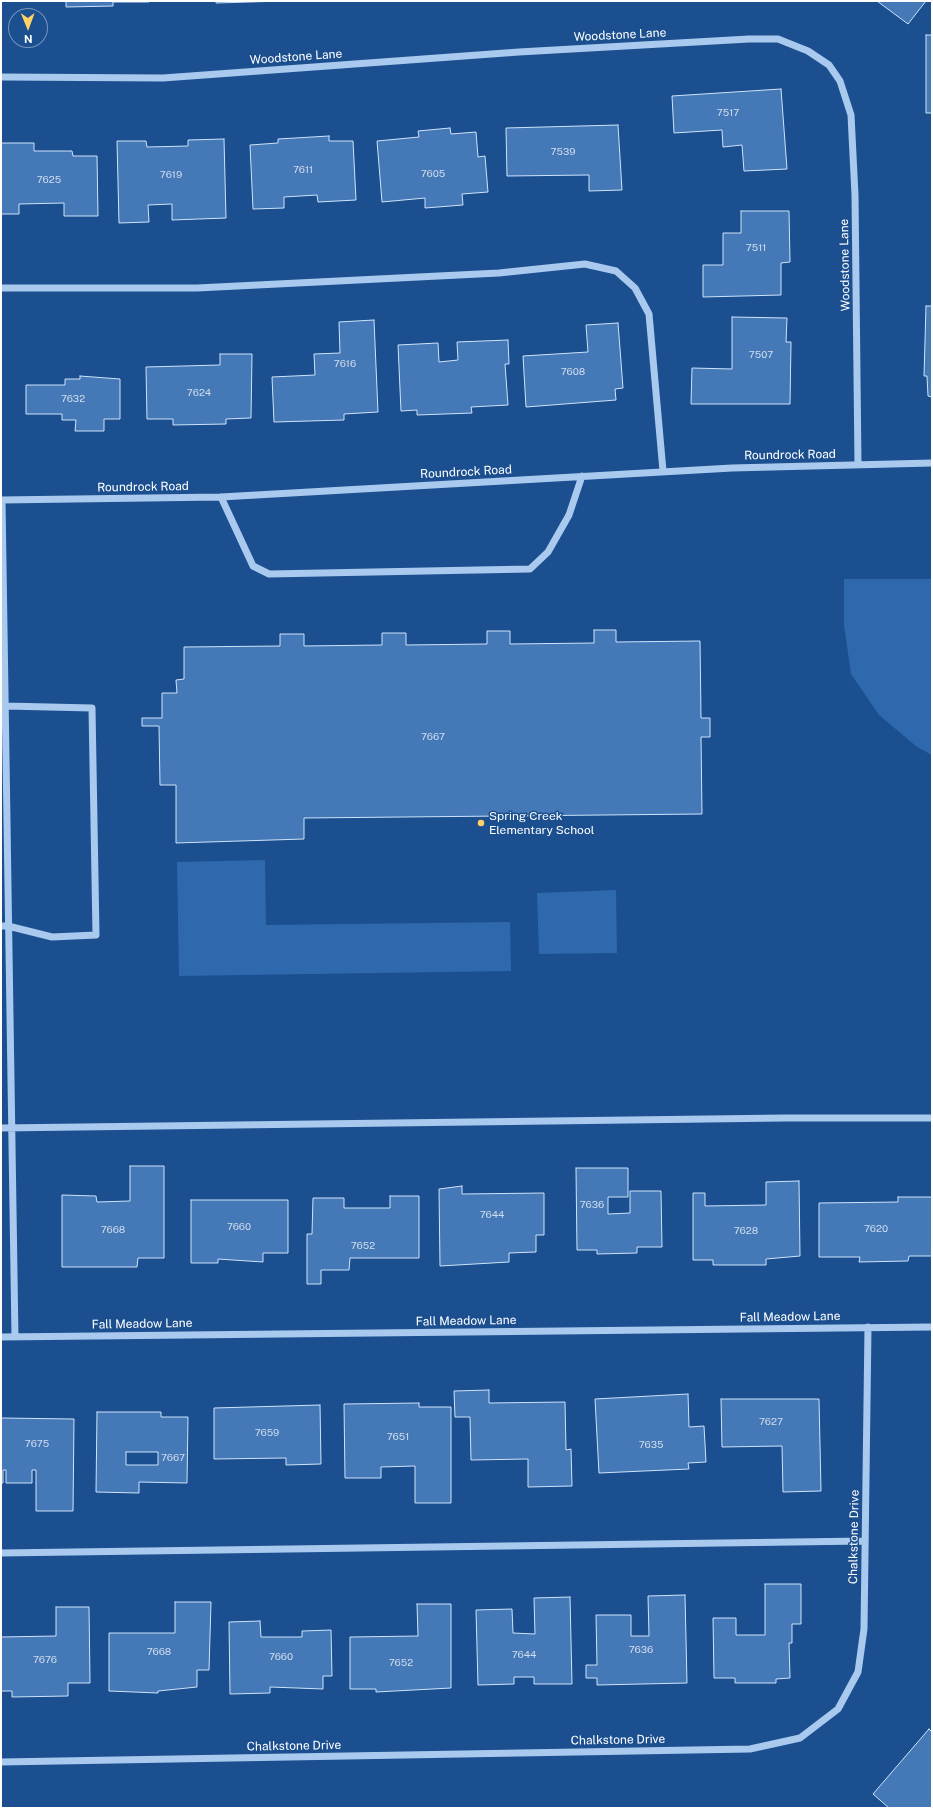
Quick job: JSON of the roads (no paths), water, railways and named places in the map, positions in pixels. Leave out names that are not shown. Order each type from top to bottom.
[{"type":"street","name":"Woodstone Lane","points":[[1,77],[163,78],[519,52],[750,39],[778,39],[808,51],[829,65],[840,81],[851,115],[855,195],[858,465]]},
{"type":"street","points":[[1,288],[205,287],[499,273],[585,264],[616,270],[635,288],[649,314],[663,471]]},
{"type":"street","name":"Roundrock Road","points":[[2,500],[221,497],[663,471],[932,464]]},
{"type":"street","points":[[221,497],[253,566],[269,574],[530,569],[548,552],[569,515],[582,476]]},
{"type":"street","points":[[2,500],[5,706],[3,718],[4,926],[12,1128],[15,1337]]},
{"type":"street","points":[[4,926],[52,937],[96,935],[92,708],[5,706]]},
{"type":"street","points":[[1,1128],[785,1118],[932,1118]]},
{"type":"street","name":"Chalkstone Drive","points":[[1,1762],[750,1749],[800,1738],[838,1709],[858,1672],[864,1629],[868,1327]]},
{"type":"street","name":"Fall Meadow Lane","points":[[1,1337],[932,1327]]},
{"type":"street","points":[[1,1553],[865,1541]]},
{"type":"place","name":"Spring Creek Elementary School","points":[[481,823]]}]
